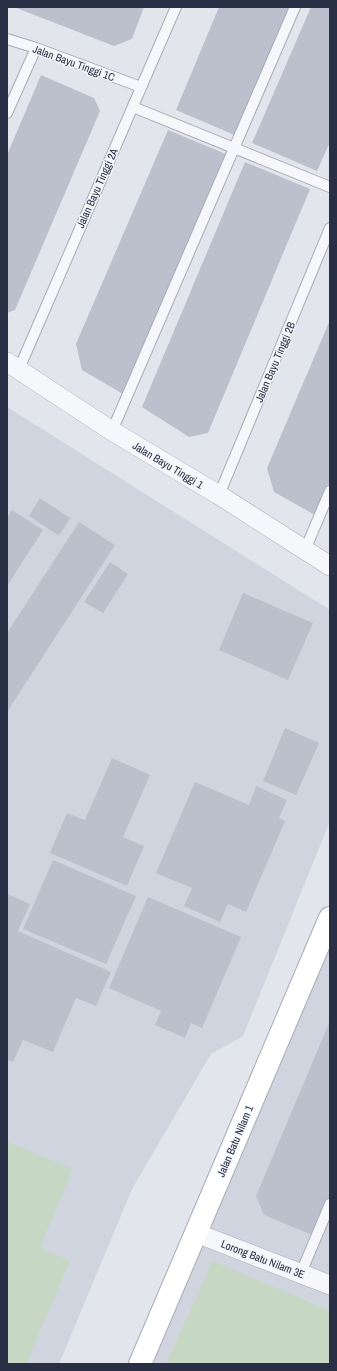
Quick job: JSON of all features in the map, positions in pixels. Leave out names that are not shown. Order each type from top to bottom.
[{"type":"main road","name":"Jalan Batu Nilam 1","points":[[140,1364],[330,918]]},
{"type":"street","name":"Jalan Bayu Tinggi 1","points":[[13,366],[112,431],[219,495],[330,566]]},
{"type":"street","name":"Lorong Batu Nilam 3E","points":[[196,1233],[330,1285]]},
{"type":"lane","name":"Jalan Bayu Tinggi 2A","points":[[13,366],[133,107],[176,7]]},
{"type":"lane","points":[[112,431],[295,7]]},
{"type":"lane","name":"Jalan Bayu Tinggi 1C","points":[[7,39],[36,48],[141,87]]},
{"type":"lane","points":[[7,113],[36,48]]},
{"type":"lane","points":[[133,107],[330,187]]},
{"type":"lane","name":"Jalan Bayu Tinggi 2B","points":[[219,495],[330,228]]},
{"type":"lane","points":[[305,550],[330,491]]},
{"type":"lane","points":[[301,1273],[330,1204]]},
{"type":"shaded area","points":[[7,407],[330,610],[330,821],[243,1036],[211,1054],[132,1189],[59,1364],[7,1364]]},
{"type":"shaded area","points":[[330,944],[330,1364],[153,1364]]},
{"type":"green space","points":[[7,1142],[73,1169],[40,1247],[70,1261],[26,1364],[7,1364]]},
{"type":"green space","points":[[213,1261],[330,1311],[330,1364],[166,1364]]},
{"type":"building","points":[[14,7],[144,7],[132,39],[114,46]]},
{"type":"building","points":[[219,7],[294,7],[239,137],[176,110]]},
{"type":"building","points":[[311,7],[330,7],[330,142],[317,171],[252,143]]},
{"type":"building","points":[[41,75],[94,98],[100,111],[15,310],[7,313],[7,155]]},
{"type":"building","points":[[168,130],[233,157],[130,398],[82,370],[76,344]]},
{"type":"building","points":[[245,162],[310,189],[208,433],[189,437],[142,407]]},
{"type":"building","points":[[330,320],[330,501],[322,519],[274,492],[267,468]]},
{"type":"building","points":[[40,498],[70,518],[59,536],[29,516]]},
{"type":"building","points":[[12,510],[43,530],[7,586],[7,518]]},
{"type":"building","points":[[79,522],[115,545],[7,712],[7,633]]},
{"type":"building","points":[[110,562],[128,574],[103,613],[84,602]]},
{"type":"building","points":[[243,593],[313,623],[288,680],[219,650]]},
{"type":"building","points":[[285,728],[319,743],[296,795],[263,781]]},
{"type":"building","points":[[112,758],[150,775],[123,837],[144,846],[127,886],[50,853],[67,813],[85,820]]},
{"type":"building","points":[[195,782],[249,805],[256,786],[287,800],[279,818],[285,821],[246,912],[228,904],[220,922],[184,906],[192,888],[156,873]]},
{"type":"building","points":[[53,860],[136,896],[106,964],[23,929]]},
{"type":"building","points":[[7,894],[30,904],[18,931],[111,972],[96,1006],[76,998],[53,1052],[23,1040],[13,1062],[7,1060]]},
{"type":"building","points":[[148,897],[241,937],[202,1028],[191,1023],[185,1038],[155,1025],[161,1011],[109,988]]},
{"type":"building","points":[[330,1021],[330,1206],[317,1237],[264,1215],[256,1196]]}]
